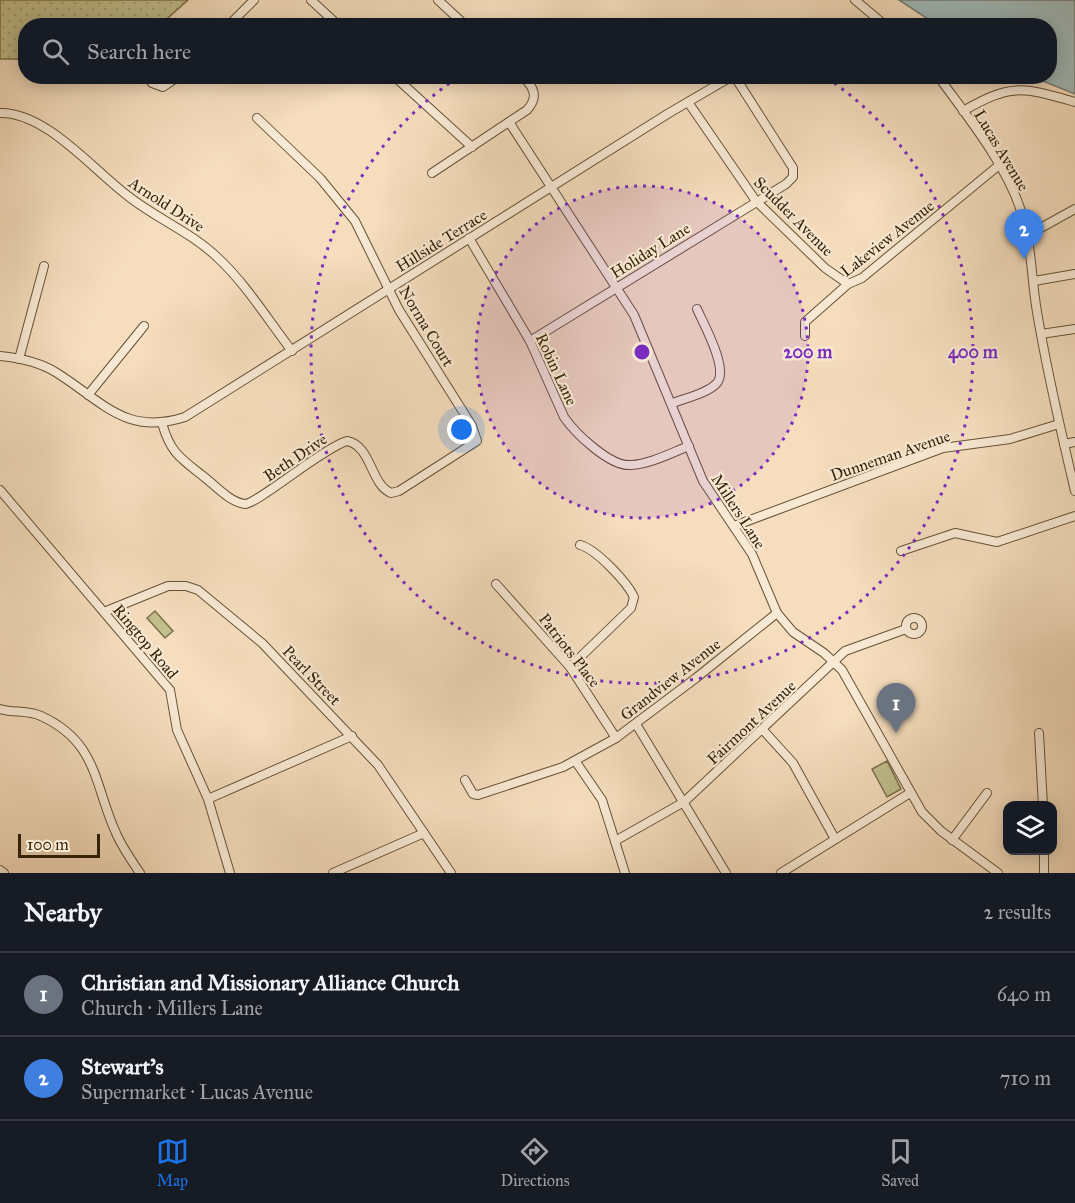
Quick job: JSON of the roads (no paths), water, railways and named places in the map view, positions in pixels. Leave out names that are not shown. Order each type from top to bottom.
[{"type":"street","points":[[236,18],[254,0]]},
{"type":"street","points":[[311,0],[330,18]]},
{"type":"street","points":[[438,0],[457,18]]},
{"type":"street","points":[[855,0],[876,18]]},
{"type":"street","points":[[403,84],[472,147]]},
{"type":"street","points":[[432,173],[532,104],[535,98],[529,84]]},
{"type":"street","name":"Hillside Terrace","points":[[162,423],[200,409],[469,238],[719,84]]},
{"type":"street","name":"Holiday Lane","points":[[530,341],[793,177],[793,168],[738,84]]},
{"type":"street","name":"Lucas Avenue","points":[[944,84],[999,166],[1020,207],[1028,235],[1048,371],[1075,491]]},
{"type":"street","points":[[963,111],[991,95],[1012,90],[1075,102]]},
{"type":"street","name":"Scudder Avenue","points":[[688,102],[756,201],[825,268],[848,284]]},
{"type":"street","name":"Arnold Drive","points":[[0,113],[27,118],[58,137],[128,196],[199,240],[240,282],[292,351]]},
{"type":"street","name":"Norma Court","points":[[257,118],[343,203],[355,220],[389,289],[472,426],[477,441]]},
{"type":"street","name":"Millers Lane","points":[[509,122],[634,315],[673,403],[703,481],[734,526],[760,572],[777,613],[793,632],[835,663],[853,687],[922,812],[952,840],[998,873]]},
{"type":"street","name":"Lakeview Avenue","points":[[805,336],[805,322],[848,284],[862,278],[999,166]]},
{"type":"street","points":[[1028,235],[1075,209]]},
{"type":"street","name":"Robin Lane","points":[[469,238],[530,341],[564,417],[572,428],[609,458],[625,465],[640,464],[689,446]]},
{"type":"street","points":[[19,359],[44,266]]},
{"type":"street","points":[[1034,281],[1075,274]]},
{"type":"street","points":[[673,403],[714,386],[720,378],[721,367],[697,309]]},
{"type":"street","points":[[88,395],[144,326]]},
{"type":"street","points":[[1041,334],[1075,329]]},
{"type":"street","points":[[0,356],[19,359],[56,372],[124,418],[149,424],[162,423]]},
{"type":"street","name":"Beth Drive","points":[[162,423],[169,445],[177,456],[232,500],[247,504],[257,501],[280,482],[346,441],[358,446],[383,487],[391,493],[399,491],[477,441]]},
{"type":"street","name":"Dunneman Avenue","points":[[734,526],[943,448],[1010,440],[1059,424]]},
{"type":"street","points":[[1064,444],[1075,442]]},
{"type":"street","name":"Ringtop Road","points":[[2,497],[170,690],[177,730],[208,799],[230,873]]},
{"type":"street","points":[[901,551],[955,532],[997,542],[1075,516]]},
{"type":"street","points":[[570,667],[631,608],[634,597],[623,581],[588,547],[580,545]]},
{"type":"street","name":"Patriots Place","points":[[496,584],[570,667],[616,738]]},
{"type":"street","name":"Pearl Street","points":[[104,612],[168,586],[186,586],[198,590],[262,643],[378,765],[451,873]]},
{"type":"street","name":"Grandview Avenue","points":[[465,780],[473,794],[478,795],[576,762],[636,724],[777,613]]},
{"type":"street","name":"Fairmont Avenue","points":[[615,841],[684,802],[852,646],[906,629]]},
{"type":"street","points":[[0,709],[42,717],[56,724],[79,745],[95,769],[116,833],[140,873]]},
{"type":"street","points":[[636,724],[726,873]]},
{"type":"street","points":[[763,730],[793,764],[835,839]]},
{"type":"street","points":[[1039,733],[1043,801]]},
{"type":"street","points":[[208,799],[352,736]]},
{"type":"street","points":[[576,762],[602,800],[625,873]]},
{"type":"street","points":[[781,873],[910,792]]},
{"type":"street","points":[[952,840],[987,793]]},
{"type":"street","points":[[333,873],[424,833]]},
{"type":"street","points":[[1044,855],[1044,873]]},
{"type":"street","points":[[0,870],[4,873]]},
{"type":"water","points":[[899,0],[1075,0],[1075,94],[1050,84],[1057,84],[1057,18],[926,18]]},
{"type":"place","name":"Stewart's","points":[[1024,259]]},
{"type":"place","name":"Christian and Missionary Alliance Church","points":[[896,733]]}]
